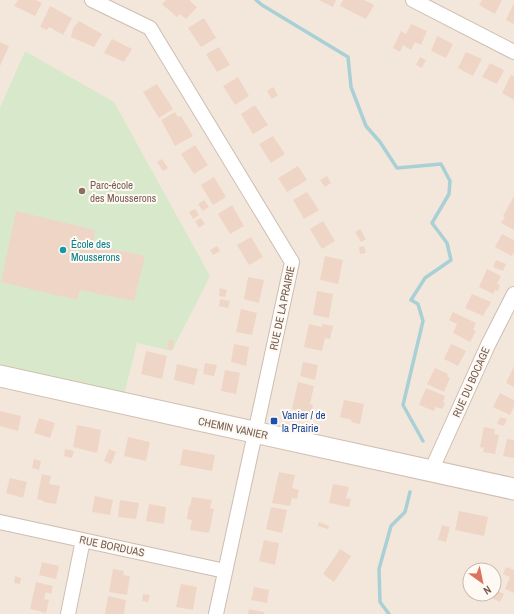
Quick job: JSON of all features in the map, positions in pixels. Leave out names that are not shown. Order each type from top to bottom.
[{"type":"street","name":"RUE DE LA PRAIRIE","points":[[92,0],[150,28],[292,262],[216,614]]},
{"type":"street","points":[[413,0],[514,52]]},
{"type":"street","name":"RUE DU BOCAGE","points":[[431,471],[488,345],[514,294]]},
{"type":"street","name":"CHEMIN VANIER","points":[[0,376],[514,489]]},
{"type":"street","name":"RUE BORDUAS","points":[[0,522],[225,571]]},
{"type":"street","points":[[68,614],[83,540]]},
{"type":"shaded area","points":[[0,0],[514,0],[514,614],[0,614],[0,376],[25,51],[0,107]]},
{"type":"green space","name":"Parc-école des Mousserons","points":[[25,51],[114,102],[210,276],[172,351],[137,343],[122,403],[0,376],[0,107]]},
{"type":"building","points":[[18,0],[36,0],[42,3],[35,16],[14,6]]},
{"type":"building","points":[[166,0],[190,0],[197,7],[186,19],[180,14],[177,17],[162,4]]},
{"type":"building","points":[[319,0],[336,0],[333,7]]},
{"type":"building","points":[[343,0],[364,0],[374,5],[366,19],[340,6]]},
{"type":"building","points":[[482,0],[502,0],[495,14],[479,5]]},
{"type":"building","points":[[514,3],[514,24],[506,20]]},
{"type":"building","points":[[50,6],[72,18],[63,35],[49,27],[47,30],[40,27]]},
{"type":"building","points":[[204,18],[216,38],[201,47],[188,28]]},
{"type":"building","points":[[79,21],[102,34],[94,47],[71,37],[73,28]]},
{"type":"building","points":[[411,24],[427,31],[421,45],[415,42],[411,50],[403,45],[400,52],[393,48],[401,31],[406,34]]},
{"type":"building","points":[[437,36],[453,44],[446,58],[431,51]]},
{"type":"building","points":[[112,39],[132,49],[124,62],[104,53]]},
{"type":"building","points":[[0,42],[9,46],[0,66]]},
{"type":"building","points":[[219,47],[230,65],[217,72],[206,54]]},
{"type":"building","points":[[466,52],[482,59],[473,76],[458,68]]},
{"type":"building","points":[[420,57],[426,60],[422,68],[416,65]]},
{"type":"building","points":[[490,63],[504,70],[497,84],[482,77]]},
{"type":"building","points":[[511,75],[514,76],[514,100],[502,93]]},
{"type":"building","points":[[238,77],[249,96],[235,105],[223,86]]},
{"type":"building","points":[[157,84],[173,109],[159,118],[143,92]]},
{"type":"building","points":[[273,87],[278,95],[272,99],[267,91]]},
{"type":"building","points":[[255,105],[268,125],[253,134],[241,114]]},
{"type":"building","points":[[175,112],[178,117],[181,116],[193,136],[175,146],[161,120]]},
{"type":"building","points":[[273,136],[285,154],[271,163],[259,144]]},
{"type":"building","points":[[195,145],[208,165],[194,174],[181,154]]},
{"type":"building","points":[[162,159],[168,168],[163,171],[157,162]]},
{"type":"building","points":[[298,166],[307,180],[287,192],[278,178]]},
{"type":"building","points":[[327,176],[331,183],[325,187],[320,180]]},
{"type":"building","points":[[214,177],[226,197],[213,205],[201,185]]},
{"type":"building","points":[[307,192],[319,210],[304,219],[293,200]]},
{"type":"building","points":[[514,196],[514,230],[501,223],[505,217],[503,216]]},
{"type":"building","points":[[204,200],[209,207],[203,211],[198,204]]},
{"type":"building","points":[[232,205],[244,226],[230,234],[218,214]]},
{"type":"building","points":[[195,209],[199,215],[193,219],[189,212]]},
{"type":"building","name":"École des Mousserons","points":[[16,211],[95,230],[93,245],[145,256],[134,301],[80,290],[77,300],[1,282]]},
{"type":"building","points":[[201,218],[205,224],[199,228],[195,221]]},
{"type":"building","points":[[323,221],[335,241],[322,249],[310,229]]},
{"type":"building","points":[[360,229],[366,239],[361,242],[355,232]]},
{"type":"building","points":[[502,234],[514,240],[514,252],[512,256],[495,247]]},
{"type":"building","points":[[251,237],[263,257],[249,265],[237,245]]},
{"type":"building","points":[[217,246],[220,251],[213,255],[210,250]]},
{"type":"building","points":[[364,246],[366,253],[360,254],[359,247]]},
{"type":"building","points":[[325,256],[343,260],[338,284],[320,280]]},
{"type":"building","points":[[496,260],[506,264],[503,271],[493,267]]},
{"type":"building","points":[[487,269],[501,276],[497,284],[500,285],[498,291],[495,290],[493,294],[479,287]]},
{"type":"building","points":[[248,277],[264,280],[259,303],[244,299]]},
{"type":"building","points":[[220,288],[227,290],[225,297],[219,296]]},
{"type":"building","points":[[317,291],[333,294],[329,318],[313,315]]},
{"type":"building","points":[[472,294],[491,302],[483,316],[465,308]]},
{"type":"building","points":[[220,299],[230,301],[228,308],[219,306]]},
{"type":"building","points":[[241,309],[257,313],[252,335],[236,332]]},
{"type":"building","points":[[453,312],[476,323],[473,330],[476,331],[470,342],[453,333],[457,324],[449,320]]},
{"type":"building","points":[[309,324],[322,327],[322,324],[333,326],[330,339],[325,338],[322,351],[304,347]]},
{"type":"building","points":[[169,339],[174,340],[172,350],[167,349]]},
{"type":"building","points":[[234,344],[249,347],[246,366],[231,362]]},
{"type":"building","points":[[451,344],[466,351],[458,366],[444,359]]},
{"type":"building","points":[[146,351],[167,356],[162,379],[141,374]]},
{"type":"building","points":[[303,362],[318,365],[315,380],[300,376]]},
{"type":"building","points":[[205,363],[217,365],[214,376],[203,374]]},
{"type":"building","points":[[177,364],[198,369],[194,385],[174,380]]},
{"type":"building","points":[[514,366],[514,387],[506,383]]},
{"type":"building","points":[[435,368],[448,374],[447,376],[450,378],[444,392],[427,384]]},
{"type":"building","points":[[225,370],[240,373],[236,394],[221,391]]},
{"type":"building","points":[[298,382],[314,386],[310,404],[313,405],[311,413],[292,409]]},
{"type":"building","points":[[426,388],[445,396],[443,402],[445,403],[442,409],[436,407],[434,411],[419,405]]},
{"type":"building","points":[[500,393],[514,400],[514,406],[510,415],[493,407]]},
{"type":"building","points":[[344,400],[364,404],[360,424],[340,417]]},
{"type":"building","points":[[0,411],[21,416],[18,431],[0,426]]},
{"type":"building","points":[[500,417],[507,419],[504,426],[497,424]]},
{"type":"building","points":[[39,418],[55,423],[50,438],[34,433]]},
{"type":"building","points":[[77,425],[101,430],[97,453],[73,447]]},
{"type":"building","points":[[484,427],[495,429],[494,434],[499,435],[495,454],[483,452],[484,448],[480,447]]},
{"type":"building","points":[[128,437],[150,442],[146,461],[124,456]]},
{"type":"building","points":[[507,439],[514,440],[514,458],[503,456]]},
{"type":"building","points":[[65,449],[74,451],[72,458],[64,456]]},
{"type":"building","points":[[109,449],[116,452],[111,464],[104,461]]},
{"type":"building","points":[[183,449],[215,455],[212,471],[180,465]]},
{"type":"building","points":[[34,459],[41,461],[39,470],[32,468]]},
{"type":"building","points":[[279,472],[295,475],[292,488],[299,490],[297,499],[292,498],[290,506],[272,503]]},
{"type":"building","points":[[42,474],[51,476],[49,484],[60,486],[56,504],[43,502],[44,501],[37,499]]},
{"type":"building","points":[[10,478],[27,482],[23,498],[6,493]]},
{"type":"building","points":[[333,484],[349,487],[346,498],[351,499],[349,507],[329,503]]},
{"type":"building","points":[[95,496],[113,500],[110,515],[92,512]]},
{"type":"building","points":[[192,497],[212,500],[210,508],[214,509],[209,533],[190,530],[192,520],[187,519]]},
{"type":"building","points":[[120,500],[139,503],[136,519],[118,517]]},
{"type":"building","points":[[149,504],[166,507],[164,524],[146,521]]},
{"type":"building","points":[[271,507],[287,510],[282,533],[266,529]]},
{"type":"building","points":[[459,511],[488,517],[484,536],[455,530]]},
{"type":"building","points":[[319,522],[329,526],[328,529],[318,526]]},
{"type":"building","points":[[442,525],[450,527],[446,542],[438,540]]},
{"type":"building","points":[[264,540],[279,543],[275,565],[259,561]]},
{"type":"building","points":[[340,549],[351,556],[334,582],[323,574]]},
{"type":"building","points":[[42,562],[59,566],[56,579],[39,575]]},
{"type":"building","points":[[506,567],[514,570],[514,593],[505,589],[510,577],[503,574]]},
{"type":"building","points":[[113,569],[124,571],[123,575],[130,576],[127,595],[109,592]]},
{"type":"building","points":[[15,576],[21,578],[20,584],[14,583]]},
{"type":"building","points":[[36,582],[53,586],[51,594],[46,592],[44,599],[49,600],[46,613],[30,609]]},
{"type":"building","points":[[181,584],[197,587],[193,610],[176,607]]},
{"type":"building","points":[[254,587],[269,590],[267,603],[251,600]]},
{"type":"building","points":[[143,594],[150,595],[148,602],[142,601]]},
{"type":"building","points":[[108,596],[126,600],[124,614],[105,614]]},
{"type":"building","points":[[249,609],[264,612],[264,614],[248,614]]},
{"type":"waterway","points":[[256,0],[348,57],[351,87],[366,126],[380,142],[397,168],[441,164],[450,181],[449,194],[432,223],[447,243],[451,260],[425,278],[411,300],[418,304],[423,321],[403,405],[423,441]]},
{"type":"waterway","points":[[389,614],[380,602],[379,569],[391,526],[405,512],[410,492]]},
{"type":"place","name":"Parc-école des Mousserons","points":[[82,191]]},
{"type":"place","name":"École des Mousserons","points":[[63,250]]},
{"type":"place","name":"Vanier / de la Prairie","points":[[274,421]]}]
